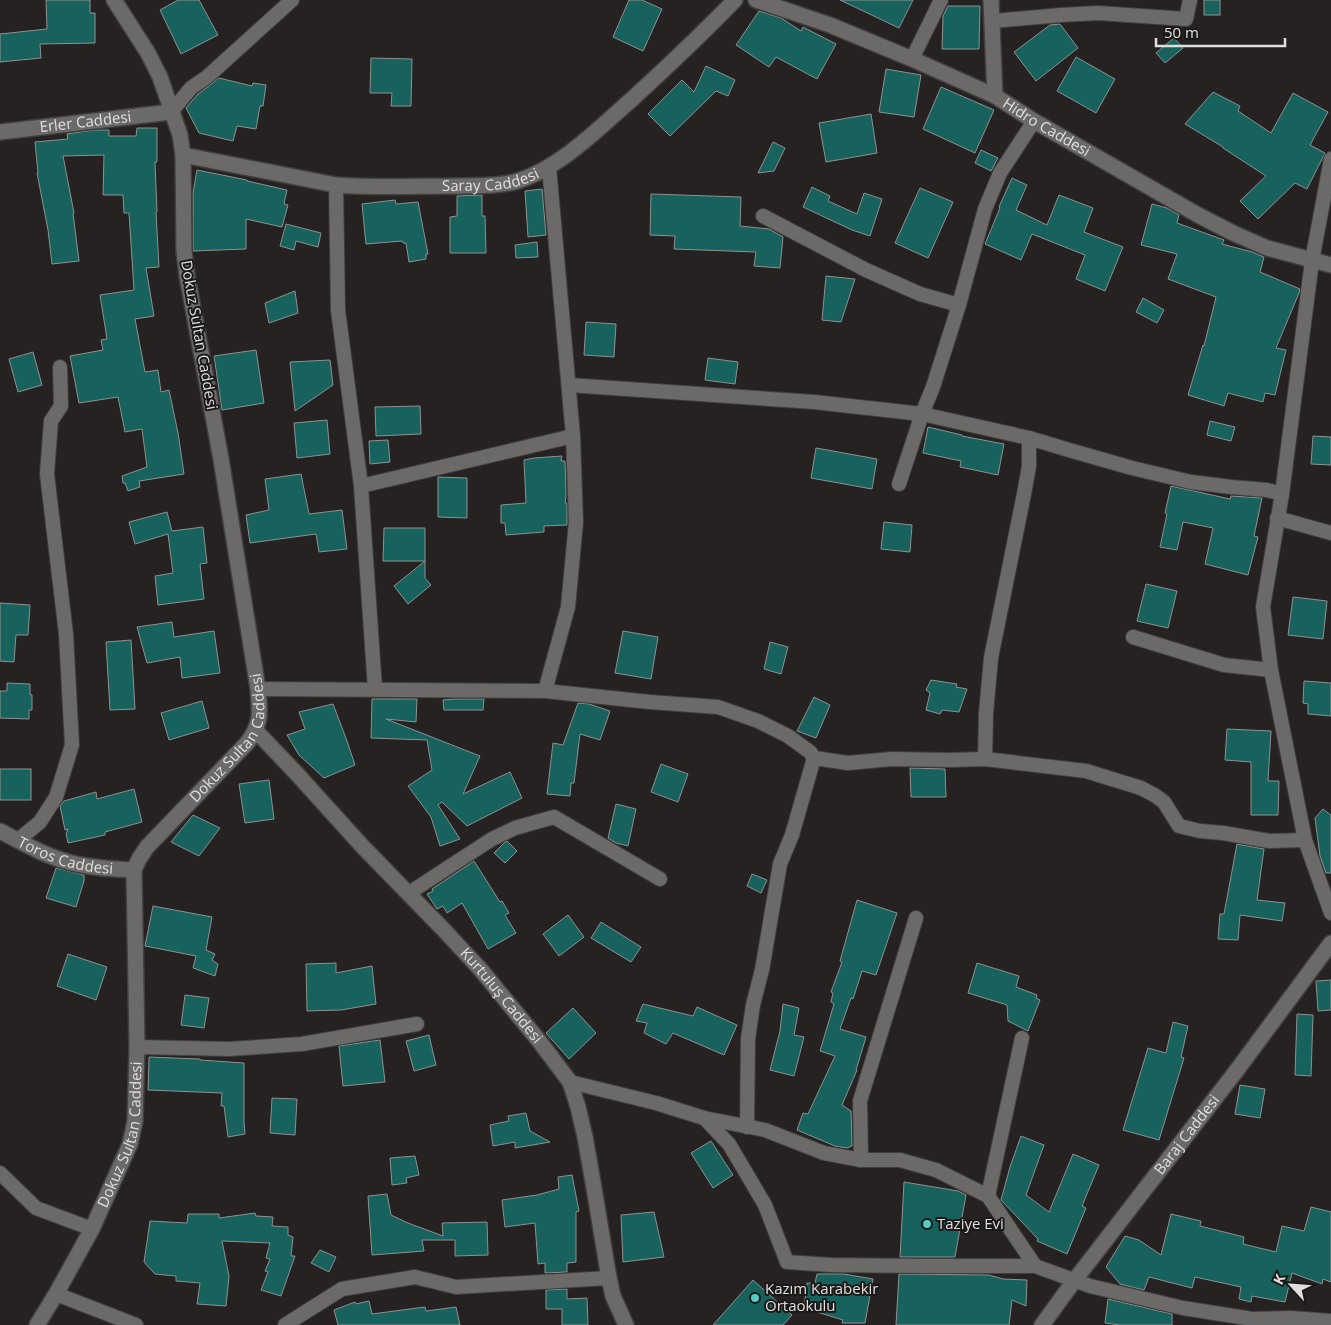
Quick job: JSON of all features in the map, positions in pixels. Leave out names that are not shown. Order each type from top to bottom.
[{"type":"street","name":"Dokuz Sultan Caddesi","points":[[37,1325],[92,1229],[130,1144],[135,1121],[137,1047],[134,870],[147,847],[248,742],[256,731],[260,708],[221,459],[184,251],[183,155],[180,135],[160,77],[148,53],[114,0]]},
{"type":"street","points":[[171,112],[191,88],[207,77],[292,0]]},
{"type":"street","name":"Saray Caddesi","points":[[183,155],[336,185],[492,185],[513,182],[529,177],[549,167],[606,123],[710,26],[735,0]]},
{"type":"street","name":"Hidro Caddesi","points":[[756,0],[830,25],[912,58],[995,96],[1034,121],[1233,234],[1267,248],[1331,265]]},
{"type":"street","points":[[912,58],[941,0]]},
{"type":"street","points":[[991,0],[995,96]]},
{"type":"street","points":[[993,21],[1098,13],[1186,19],[1190,0]]},
{"type":"street","name":"Erler Caddesi","points":[[0,132],[171,112]]},
{"type":"street","points":[[899,484],[959,305],[985,209],[1000,173],[1034,121]]},
{"type":"street","points":[[1331,159],[1312,261],[1282,494],[1263,608],[1271,670],[1305,840],[1331,913]]},
{"type":"street","points":[[545,691],[568,607],[576,522],[569,386],[549,167]]},
{"type":"street","points":[[336,185],[338,310],[361,486],[375,690]]},
{"type":"street","points":[[763,216],[866,270],[920,294],[959,305]]},
{"type":"street","points":[[18,840],[40,822],[56,797],[72,744],[66,634],[47,474],[51,421],[61,406],[60,367]]},
{"type":"street","points":[[569,386],[804,401],[922,414],[1029,438],[1181,480],[1231,488],[1267,490],[1282,494]]},
{"type":"street","points":[[361,486],[572,436]]},
{"type":"street","points":[[985,759],[986,713],[991,658],[1029,466],[1029,438]]},
{"type":"street","points":[[1277,518],[1331,533]]},
{"type":"street","points":[[1133,637],[1224,665],[1271,670]]},
{"type":"street","points":[[258,689],[545,691],[718,707],[758,721],[788,736],[810,752],[814,758],[848,763],[892,759],[985,759],[1086,771],[1141,788],[1156,796],[1164,802],[1179,826],[1269,841],[1305,840]]},
{"type":"street","name":"Kurtuluş Caddesi","points":[[256,731],[480,970],[540,1042],[570,1082],[585,1137],[613,1296],[626,1325]]},
{"type":"street","points":[[747,1127],[748,1039],[753,1005],[762,970],[780,864],[792,835],[814,758]]},
{"type":"street","points":[[409,893],[492,839],[515,828],[554,817],[660,879]]},
{"type":"street","name":"Toros Caddesi","points":[[0,831],[51,856],[70,863],[97,868],[134,870]]},
{"type":"street","points":[[861,1160],[860,1101],[916,918]]},
{"type":"street","name":"Baraj Caddesi","points":[[1042,1325],[1237,1070],[1331,943]]},
{"type":"street","points":[[137,1047],[228,1049],[302,1044],[417,1024]]},
{"type":"street","points":[[988,1196],[1022,1038]]},
{"type":"street","points":[[570,1082],[656,1103],[704,1118],[765,1130],[824,1153],[861,1160],[900,1160],[936,1170],[988,1196],[1035,1266]]},
{"type":"street","points":[[704,1118],[729,1144],[765,1205],[787,1262],[831,1265],[1035,1266],[1090,1286],[1183,1308],[1252,1319],[1291,1318],[1331,1321]]},
{"type":"street","points":[[0,1173],[36,1208],[92,1229]]},
{"type":"street","points":[[285,1325],[342,1289],[415,1277],[456,1287],[609,1278]]},
{"type":"street","points":[[56,1294],[136,1325]]},
{"type":"building","points":[[46,0],[90,0],[90,13],[95,13],[95,43],[40,44],[41,58],[0,62],[0,34],[47,29]]},
{"type":"building","points":[[178,0],[199,0],[218,35],[181,54],[160,10]]},
{"type":"building","points":[[629,0],[642,0],[662,9],[643,51],[613,37]]},
{"type":"building","points":[[840,0],[913,0],[899,28]]},
{"type":"building","points":[[1204,0],[1220,0],[1220,15],[1204,15]]},
{"type":"building","points":[[948,6],[980,6],[979,49],[942,49],[943,16]]},
{"type":"building","points":[[759,11],[781,18],[801,31],[803,27],[836,44],[817,79],[776,57],[769,67],[736,45]]},
{"type":"building","points":[[1060,24],[1078,48],[1036,81],[1014,52],[1050,25]]},
{"type":"building","points":[[1174,38],[1183,48],[1165,63],[1156,53]]},
{"type":"building","points":[[1076,57],[1115,79],[1096,113],[1057,91]]},
{"type":"building","points":[[371,58],[412,59],[411,106],[391,106],[392,93],[370,93]]},
{"type":"building","points":[[706,66],[735,80],[728,96],[716,91],[670,136],[648,114],[682,80],[694,92]]},
{"type":"building","points":[[886,69],[921,75],[914,117],[879,112]]},
{"type":"building","points":[[219,78],[252,86],[253,83],[266,85],[263,106],[260,106],[256,129],[237,126],[233,141],[199,133],[186,108],[197,95]]},
{"type":"building","points":[[941,87],[994,110],[975,153],[923,129]]},
{"type":"building","points":[[1213,92],[1240,106],[1238,111],[1271,133],[1293,93],[1328,112],[1310,145],[1325,153],[1307,189],[1295,183],[1258,219],[1240,201],[1266,176],[1185,124]]},
{"type":"building","points":[[871,114],[877,153],[826,162],[819,123]]},
{"type":"building","points":[[137,128],[157,128],[157,162],[155,162],[159,267],[146,268],[154,316],[135,319],[145,372],[158,370],[161,392],[169,390],[184,474],[139,481],[140,487],[128,491],[125,483],[123,483],[122,476],[147,467],[142,429],[125,432],[118,397],[79,403],[70,356],[103,350],[101,340],[107,339],[100,295],[134,290],[129,213],[124,213],[123,195],[103,195],[104,155],[63,156],[74,213],[79,261],[52,264],[48,230],[37,173],[35,142],[68,139],[67,134],[94,130],[109,130],[109,136],[136,136]]},
{"type":"building","points":[[773,142],[785,148],[774,171],[758,173]]},
{"type":"building","points":[[981,150],[998,158],[991,171],[975,163]]},
{"type":"building","points":[[197,170],[287,190],[284,204],[288,205],[282,227],[246,219],[246,249],[193,251],[193,193]]},
{"type":"building","points":[[1012,178],[1027,185],[1016,210],[1047,225],[1059,195],[1093,208],[1084,232],[1123,247],[1105,291],[1076,279],[1085,255],[1032,234],[1021,260],[985,244]]},
{"type":"building","points":[[812,187],[830,196],[828,201],[857,214],[864,193],[882,199],[870,236],[852,230],[803,207]]},
{"type":"building","points":[[920,188],[953,202],[928,258],[895,243]]},
{"type":"building","points":[[542,189],[546,235],[528,237],[525,191]]},
{"type":"building","points":[[651,194],[741,197],[740,226],[769,229],[783,237],[780,268],[754,266],[756,252],[674,249],[675,236],[650,235]]},
{"type":"building","points":[[482,195],[482,216],[485,216],[486,253],[450,253],[450,217],[457,216],[457,196]]},
{"type":"building","points":[[395,200],[396,204],[418,202],[428,254],[426,254],[426,259],[409,262],[406,243],[402,241],[366,244],[362,204]]},
{"type":"building","points":[[1152,204],[1167,208],[1179,215],[1177,223],[1224,240],[1222,244],[1264,257],[1260,272],[1300,289],[1276,348],[1286,350],[1275,395],[1265,393],[1263,402],[1228,393],[1224,406],[1188,395],[1204,346],[1216,297],[1168,279],[1177,254],[1141,245]]},
{"type":"building","points":[[286,224],[321,233],[318,247],[296,241],[294,250],[280,246]]},
{"type":"building","points":[[537,242],[538,257],[516,258],[515,245]]},
{"type":"building","points":[[826,276],[855,279],[841,322],[822,320]]},
{"type":"building","points":[[295,291],[298,313],[269,323],[265,303]]},
{"type":"building","points":[[1143,298],[1164,310],[1157,323],[1136,312]]},
{"type":"building","points":[[586,322],[616,324],[614,357],[584,355]]},
{"type":"building","points":[[256,350],[264,403],[222,410],[214,356]]},
{"type":"building","points":[[33,352],[42,385],[18,392],[9,359]]},
{"type":"building","points":[[708,358],[738,362],[735,384],[705,380]]},
{"type":"building","points":[[330,360],[333,385],[295,411],[290,362]]},
{"type":"building","points":[[420,406],[421,434],[376,436],[375,407]]},
{"type":"building","points":[[327,420],[330,454],[297,458],[294,423]]},
{"type":"building","points":[[1210,421],[1235,427],[1231,441],[1207,435]]},
{"type":"building","points":[[928,427],[1004,444],[998,475],[960,467],[961,461],[923,453]]},
{"type":"building","points":[[1313,436],[1331,437],[1331,465],[1311,464]]},
{"type":"building","points":[[388,440],[390,462],[370,464],[369,441]]},
{"type":"building","points":[[816,448],[877,459],[872,489],[811,478]]},
{"type":"building","points":[[562,456],[561,461],[565,461],[567,525],[544,526],[544,532],[506,535],[505,523],[501,523],[501,505],[526,503],[524,460]]},
{"type":"building","points":[[301,474],[309,514],[342,510],[347,549],[319,552],[316,534],[250,543],[246,515],[269,510],[265,479]]},
{"type":"building","points":[[438,477],[467,478],[467,518],[438,517]]},
{"type":"building","points":[[1171,486],[1230,499],[1231,496],[1262,498],[1254,536],[1258,537],[1248,575],[1205,564],[1213,528],[1183,522],[1177,550],[1160,547]]},
{"type":"building","points":[[167,512],[172,531],[203,527],[207,563],[200,564],[204,599],[158,605],[155,576],[173,573],[168,534],[135,544],[129,522]]},
{"type":"building","points":[[884,522],[912,525],[910,552],[881,549]]},
{"type":"building","points":[[384,528],[425,528],[425,561],[383,561]]},
{"type":"building","points":[[425,561],[425,578],[431,585],[408,604],[394,586]]},
{"type":"building","points":[[1146,584],[1177,591],[1168,628],[1137,621]]},
{"type":"building","points":[[1293,597],[1327,601],[1323,639],[1288,635]]},
{"type":"building","points":[[0,603],[30,605],[28,635],[16,635],[14,662],[0,661]]},
{"type":"building","points":[[172,622],[174,637],[214,631],[220,673],[182,678],[180,657],[147,663],[137,627]]},
{"type":"building","points":[[623,631],[658,637],[651,679],[615,673]]},
{"type":"building","points":[[131,640],[135,709],[110,710],[106,642]]},
{"type":"building","points":[[770,642],[788,647],[781,674],[764,669]]},
{"type":"building","points":[[931,680],[957,684],[956,687],[967,689],[959,712],[942,710],[940,714],[926,710],[930,693],[926,690]]},
{"type":"building","points":[[1304,681],[1331,683],[1331,716],[1308,714],[1308,704],[1303,703]]},
{"type":"building","points":[[7,683],[30,684],[32,710],[29,710],[29,719],[0,718],[0,691],[7,691]]},
{"type":"building","points":[[814,697],[830,705],[816,738],[797,731]]},
{"type":"building","points":[[372,699],[417,699],[416,722],[386,719],[480,756],[463,794],[510,772],[522,798],[467,826],[442,802],[438,805],[460,839],[440,846],[431,817],[408,786],[432,770],[427,740],[371,738]]},
{"type":"building","points":[[484,699],[483,710],[444,710],[443,700]]},
{"type":"building","points":[[202,701],[209,728],[169,740],[161,713]]},
{"type":"building","points":[[578,703],[589,704],[610,711],[600,740],[580,734],[574,783],[571,783],[570,796],[547,794],[553,743],[563,745]]},
{"type":"building","points":[[333,704],[355,765],[324,778],[299,755],[287,735],[305,729],[299,712]]},
{"type":"building","points":[[1227,729],[1271,731],[1268,781],[1279,781],[1278,815],[1251,815],[1251,762],[1225,760]]},
{"type":"building","points":[[661,764],[688,774],[678,802],[651,792]]},
{"type":"building","points":[[910,768],[945,769],[946,797],[911,797]]},
{"type":"building","points":[[0,769],[31,769],[31,800],[0,800]]},
{"type":"building","points":[[269,780],[274,819],[245,823],[239,784]]},
{"type":"building","points":[[134,789],[142,822],[105,832],[105,835],[68,843],[66,834],[68,829],[65,830],[60,806],[64,801],[96,792],[97,799]]},
{"type":"building","points":[[616,804],[636,809],[628,846],[616,843],[608,838]]},
{"type":"building","points":[[1323,809],[1331,815],[1331,873],[1326,873],[1320,856],[1315,818]]},
{"type":"building","points":[[193,815],[220,828],[199,856],[171,842]]},
{"type":"building","points":[[507,841],[517,851],[505,863],[494,853]]},
{"type":"building","points":[[1237,844],[1264,849],[1257,900],[1285,903],[1282,921],[1240,915],[1238,940],[1218,939],[1220,914],[1224,914]]},
{"type":"building","points":[[474,861],[509,913],[505,915],[516,933],[488,949],[462,903],[447,913],[443,906],[437,909],[427,894]]},
{"type":"building","points":[[56,868],[84,875],[76,907],[46,898]]},
{"type":"building","points":[[752,874],[767,880],[761,893],[747,886]]},
{"type":"building","points":[[857,900],[897,913],[876,975],[862,971],[853,999],[851,998],[840,1029],[866,1037],[857,1070],[842,1105],[851,1111],[852,1146],[847,1148],[835,1146],[797,1130],[803,1113],[808,1114],[835,1056],[820,1051],[834,1004],[831,1002],[833,993],[831,992],[842,962],[840,961]]},
{"type":"building","points":[[153,906],[212,917],[206,950],[215,954],[212,960],[218,964],[215,976],[193,968],[196,956],[145,946]]},
{"type":"building","points":[[568,915],[584,937],[559,956],[543,934]]},
{"type":"building","points":[[601,922],[641,947],[631,962],[591,938]]},
{"type":"building","points":[[68,954],[107,967],[96,1000],[57,986]]},
{"type":"building","points":[[336,963],[336,973],[372,966],[376,1004],[341,1010],[307,1011],[306,964]]},
{"type":"building","points":[[977,963],[1019,976],[1016,987],[1037,995],[1036,998],[1040,1000],[1028,1031],[1008,1021],[1007,1005],[968,993]]},
{"type":"building","points":[[1331,980],[1331,1010],[1318,1011],[1316,981]]},
{"type":"building","points":[[185,995],[209,998],[204,1028],[181,1025]]},
{"type":"building","points":[[643,1004],[693,1016],[697,1007],[737,1025],[724,1055],[673,1033],[666,1044],[644,1033],[647,1023],[636,1021]]},
{"type":"building","points":[[783,1004],[799,1008],[794,1035],[804,1037],[794,1076],[770,1070],[780,1031]]},
{"type":"building","points":[[573,1008],[596,1033],[569,1059],[546,1033]]},
{"type":"building","points":[[1297,1014],[1313,1015],[1311,1076],[1295,1075]]},
{"type":"building","points":[[1173,1022],[1188,1026],[1181,1057],[1184,1058],[1159,1140],[1123,1130],[1148,1048],[1166,1053]]},
{"type":"building","points":[[429,1035],[436,1065],[414,1071],[406,1041]]},
{"type":"building","points":[[380,1040],[385,1082],[343,1086],[339,1046]]},
{"type":"building","points":[[149,1057],[244,1063],[245,1134],[228,1137],[224,1106],[221,1106],[222,1093],[148,1090]]},
{"type":"building","points":[[1240,1085],[1265,1089],[1260,1118],[1235,1114]]},
{"type":"building","points":[[272,1098],[297,1099],[295,1135],[270,1133]]},
{"type":"building","points":[[526,1113],[530,1131],[550,1142],[515,1148],[515,1142],[493,1146],[490,1125],[509,1121],[508,1116]]},
{"type":"building","points":[[1021,1136],[1044,1145],[1026,1195],[1049,1212],[1073,1154],[1099,1165],[1082,1206],[1086,1208],[1067,1254],[1037,1241],[1038,1239],[1001,1200]]},
{"type":"building","points":[[711,1141],[733,1175],[713,1188],[691,1153]]},
{"type":"building","points":[[415,1156],[419,1175],[406,1178],[407,1183],[392,1185],[390,1158]]},
{"type":"building","points":[[572,1175],[579,1211],[576,1212],[576,1262],[567,1263],[567,1272],[545,1273],[545,1263],[538,1264],[535,1223],[505,1227],[502,1200],[537,1195],[559,1189],[558,1177]]},
{"type":"building","name":"Taziye Evi","points":[[904,1182],[958,1191],[966,1195],[955,1257],[900,1257]]},
{"type":"building","points":[[387,1194],[391,1215],[443,1236],[442,1223],[487,1222],[488,1255],[455,1256],[455,1240],[422,1240],[424,1251],[372,1255],[368,1196]]},
{"type":"building","points":[[1311,1207],[1331,1212],[1331,1282],[1323,1279],[1322,1284],[1292,1273],[1285,1302],[1252,1296],[1251,1302],[1239,1299],[1241,1287],[1195,1277],[1192,1288],[1149,1277],[1144,1290],[1120,1284],[1106,1267],[1125,1236],[1139,1240],[1161,1255],[1171,1214],[1201,1221],[1200,1226],[1244,1237],[1243,1244],[1276,1252],[1282,1226],[1304,1231]]},
{"type":"building","points":[[654,1212],[664,1257],[623,1262],[621,1215]]},
{"type":"building","points":[[255,1213],[256,1216],[273,1217],[272,1226],[288,1227],[288,1235],[293,1237],[291,1256],[295,1256],[281,1296],[261,1290],[268,1272],[265,1271],[270,1259],[266,1258],[270,1243],[222,1241],[229,1276],[226,1306],[197,1304],[200,1283],[176,1281],[176,1276],[155,1274],[144,1262],[150,1221],[187,1223],[188,1214],[219,1214],[219,1218]]},
{"type":"building","points":[[320,1250],[336,1257],[329,1272],[311,1263]]},
{"type":"building","points":[[817,1274],[844,1274],[873,1279],[865,1323],[842,1323],[843,1320],[804,1308],[807,1283],[815,1283]]},
{"type":"building","points":[[899,1274],[989,1275],[1003,1279],[1027,1280],[1026,1306],[1012,1300],[1009,1325],[896,1325]]},
{"type":"building","name":"Kazım Karabekir Ortaokulu","points":[[753,1280],[792,1315],[783,1325],[713,1325]]},
{"type":"building","points":[[567,1289],[567,1299],[587,1298],[588,1325],[562,1325],[562,1309],[546,1309],[546,1290]]},
{"type":"building","points":[[1108,1299],[1172,1314],[1172,1325],[1120,1325],[1105,1323]]},
{"type":"building","points":[[369,1301],[372,1314],[425,1307],[426,1311],[456,1307],[460,1325],[338,1325],[334,1310],[355,1302],[356,1304]]},
{"type":"place","name":"Taziye Evi","points":[[927,1224]]},
{"type":"place","name":"Kazım Karabekir Ortaokulu","points":[[755,1298]]}]
